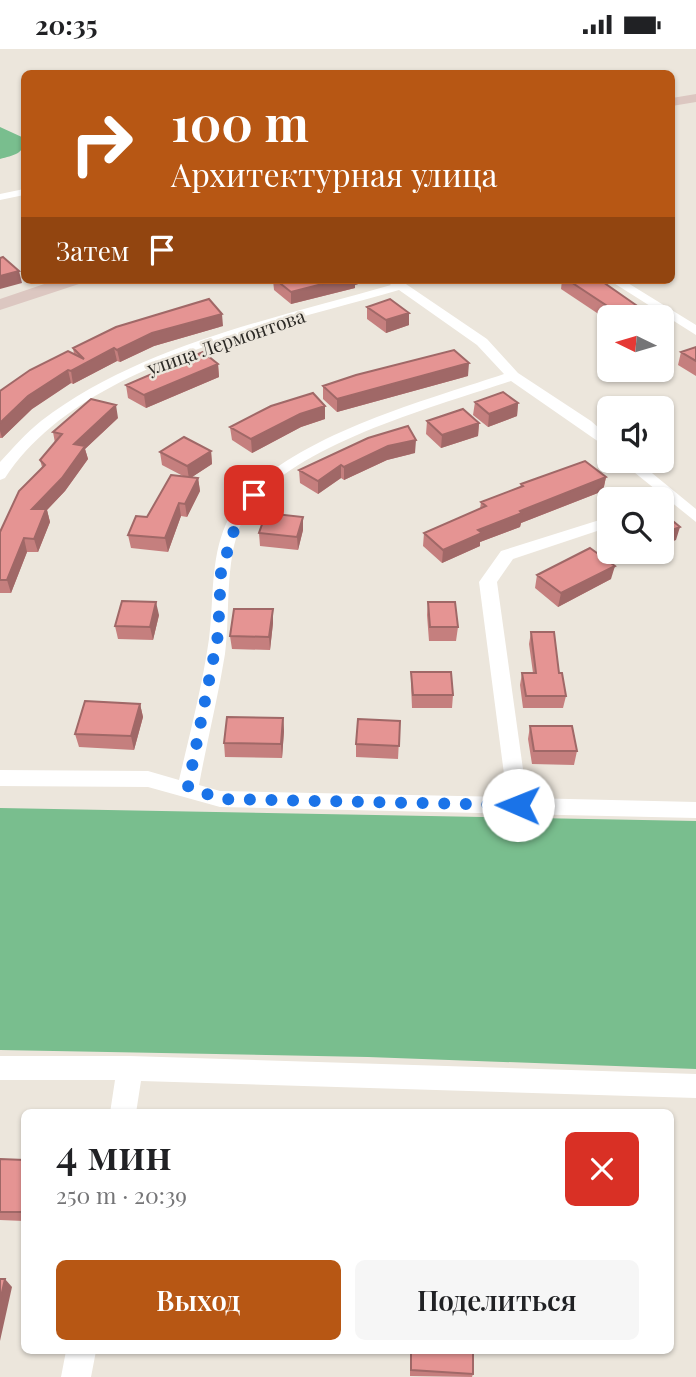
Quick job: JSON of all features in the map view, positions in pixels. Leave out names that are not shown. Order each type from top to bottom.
[{"type":"street","points":[[675,101],[696,97]]},
{"type":"street","points":[[0,197],[21,193]]},
{"type":"street","points":[[0,305],[61,284]]},
{"type":"street","name":"улица Лермонтова","points":[[0,475],[5,466],[47,423],[106,386],[183,352],[393,284]]},
{"type":"street","points":[[397,284],[482,342],[513,376],[597,434]]},
{"type":"street","points":[[621,284],[696,331]]},
{"type":"street","points":[[188,787],[218,635],[221,572],[240,511],[269,479],[349,433],[513,376]]},
{"type":"street","points":[[637,473],[648,487]]},
{"type":"street","points":[[674,505],[696,517]]},
{"type":"street","points":[[518,805],[488,582],[507,555],[597,526]]},
{"type":"street","points":[[0,778],[148,779],[188,787],[220,799],[696,810]]},
{"type":"street","points":[[0,1068],[131,1068],[696,1086]]},
{"type":"street","points":[[124,1109],[131,1068]]},
{"type":"street","points":[[76,1377],[80,1354]]},
{"type":"green space","points":[[0,127],[21,137],[21,151],[0,159]]},
{"type":"green space","points":[[0,808],[696,821],[696,1069],[368,1057],[0,1050]]},
{"type":"building","points":[[3,257],[19,271],[0,276],[0,258]]},
{"type":"building","points":[[281,284],[322,284],[291,292]]},
{"type":"building","points":[[574,284],[606,284],[636,305],[606,305]]},
{"type":"building","points":[[209,299],[222,314],[152,333],[117,350],[114,348],[71,371],[68,370],[28,396],[0,423],[0,391],[30,370],[68,351],[84,359],[73,348],[116,327]]},
{"type":"building","points":[[390,299],[409,313],[386,320],[367,307]]},
{"type":"building","points":[[696,347],[696,361],[681,352]]},
{"type":"building","points":[[454,350],[469,363],[337,399],[323,386],[356,375]]},
{"type":"building","points":[[203,352],[218,364],[144,395],[126,385]]},
{"type":"building","points":[[503,392],[518,403],[489,414],[475,402]]},
{"type":"building","points":[[313,393],[325,406],[300,414],[251,439],[230,427],[271,406]]},
{"type":"building","points":[[91,399],[116,405],[74,444],[85,446],[62,478],[32,509],[46,509],[34,539],[24,538],[7,580],[0,580],[0,532],[19,491],[45,465],[40,460],[62,434],[53,432]]},
{"type":"building","points":[[463,409],[479,423],[442,435],[427,421]]},
{"type":"building","points":[[408,426],[416,440],[388,446],[344,467],[341,465],[318,481],[299,470],[368,438]]},
{"type":"building","points":[[184,437],[211,451],[187,466],[160,452]]},
{"type":"building","points":[[585,461],[597,473],[606,477],[520,511],[522,513],[478,530],[482,533],[443,550],[424,533],[486,506],[481,502],[523,486],[521,484]]},
{"type":"building","points":[[171,475],[198,478],[185,504],[179,503],[165,538],[128,535],[136,516],[147,517]]},
{"type":"building","points":[[266,513],[303,517],[297,537],[259,533]]},
{"type":"building","points":[[590,548],[597,553],[597,564],[615,566],[561,593],[537,575]]},
{"type":"building","points":[[122,601],[156,602],[150,627],[115,626]]},
{"type":"building","points":[[428,602],[455,602],[458,627],[430,627]]},
{"type":"building","points":[[234,609],[273,609],[269,637],[230,636]]},
{"type":"building","points":[[531,632],[554,632],[559,673],[562,673],[566,696],[526,696],[522,673],[536,673]]},
{"type":"building","points":[[411,672],[451,672],[453,695],[413,695]]},
{"type":"building","points":[[85,701],[140,704],[131,736],[75,734]]},
{"type":"building","points":[[227,717],[283,718],[281,744],[224,743]]},
{"type":"building","points":[[358,719],[400,721],[399,746],[356,744]]},
{"type":"building","points":[[530,726],[572,726],[577,751],[534,751]]},
{"type":"building","points":[[0,1159],[21,1160],[21,1212],[0,1212]]},
{"type":"building","points":[[0,1279],[5,1279],[0,1301]]},
{"type":"building","points":[[411,1354],[473,1354],[473,1374],[411,1370]]},
{"type":"route","points":[[254,495],[240,511],[221,572],[218,635],[188,787],[220,799],[518,805]]}]
